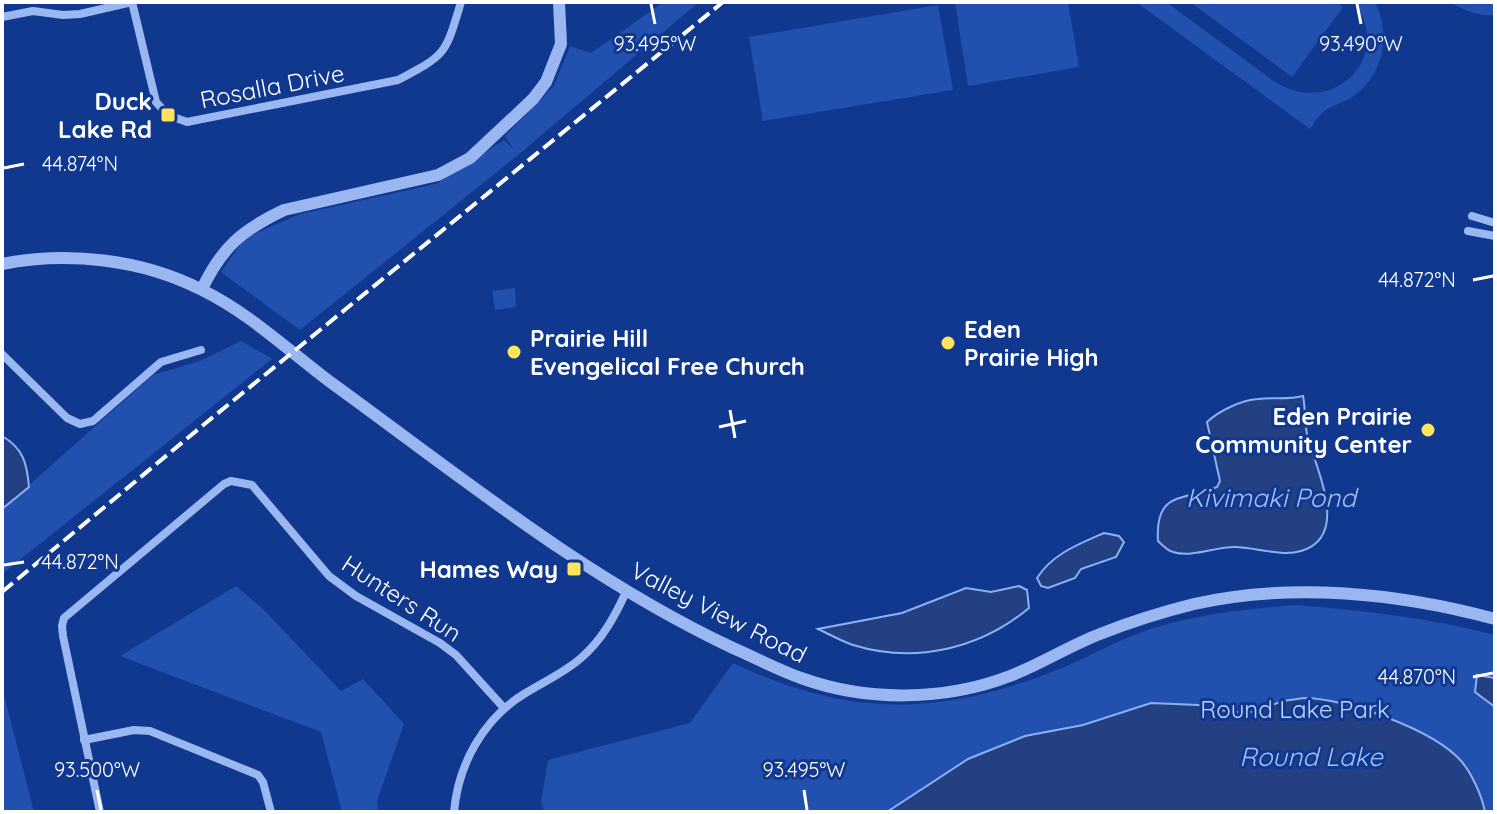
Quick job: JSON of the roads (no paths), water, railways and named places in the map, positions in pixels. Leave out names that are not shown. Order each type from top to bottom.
[{"type":"street","name":"Rosalla Drive","points":[[132,2],[156,102],[168,115],[187,122],[398,80],[429,63],[446,49],[461,2]]},
{"type":"street","points":[[2,17],[33,11],[80,14],[132,2]]},
{"type":"street","points":[[202,289],[227,246],[267,218],[284,210],[438,175],[470,158],[533,99],[546,82],[561,44],[559,2]]},
{"type":"street","points":[[162,125],[168,115]]},
{"type":"street","points":[[1472,216],[1495,223]]},
{"type":"street","points":[[1468,231],[1495,236]]},
{"type":"street","name":"Valley View Road","points":[[2,264],[28,259],[74,257],[149,270],[202,289],[245,316],[413,444],[568,555],[626,592],[696,630],[796,677],[853,692],[892,695],[953,691],[991,682],[1143,618],[1217,599],[1268,593],[1374,596],[1495,619]]},
{"type":"street","points":[[2,354],[67,418],[80,424],[93,421],[161,362],[201,350]]},
{"type":"street","name":"Hunters Run","points":[[100,812],[63,636],[64,618],[231,481],[252,485],[329,576],[356,596],[456,655],[504,708]]},
{"type":"street","points":[[454,812],[462,773],[471,750],[504,708],[584,656],[607,628],[626,592]]},
{"type":"street","points":[[84,740],[134,730],[150,731],[258,775],[271,812]]},
{"type":"water","name":"Kivimaki Pond","points":[[1303,396],[1307,433],[1326,502],[1324,532],[1316,543],[1293,553],[1234,547],[1187,554],[1171,551],[1161,544],[1158,541],[1158,525],[1166,506],[1173,500],[1217,487],[1220,481],[1207,422],[1245,401]]},
{"type":"water","points":[[2,436],[23,457],[29,487],[2,509]]},
{"type":"water","points":[[1104,533],[1119,536],[1124,542],[1116,557],[1081,569],[1075,578],[1048,588],[1041,586],[1037,578],[1050,562]]},
{"type":"water","points":[[1019,586],[1027,590],[1029,608],[990,634],[946,649],[900,653],[876,651],[818,629],[902,613],[966,588],[991,592]]},
{"type":"water","points":[[1477,675],[1495,678],[1495,707],[1475,692]]},
{"type":"water","name":"Round Lake","points":[[1304,698],[1365,710],[1432,738],[1466,767],[1485,812],[887,812],[968,759],[1025,736],[1083,725],[1151,703],[1253,712],[1283,701]]},
{"type":"railway","points":[[2,592],[723,2]]},
{"type":"place","name":"Duck Lake Rd","points":[[168,115]]},
{"type":"place","name":"Eden Prairie High","points":[[948,343]]},
{"type":"place","name":"Prairie Hill Evengelical Free Church","points":[[514,352]]},
{"type":"place","name":"Eden Prairie Community Center","points":[[1428,430]]},
{"type":"place","name":"Hames Way","points":[[574,569]]},
{"type":"park label","name":"Round Lake Park","points":[[1295,709]]}]
